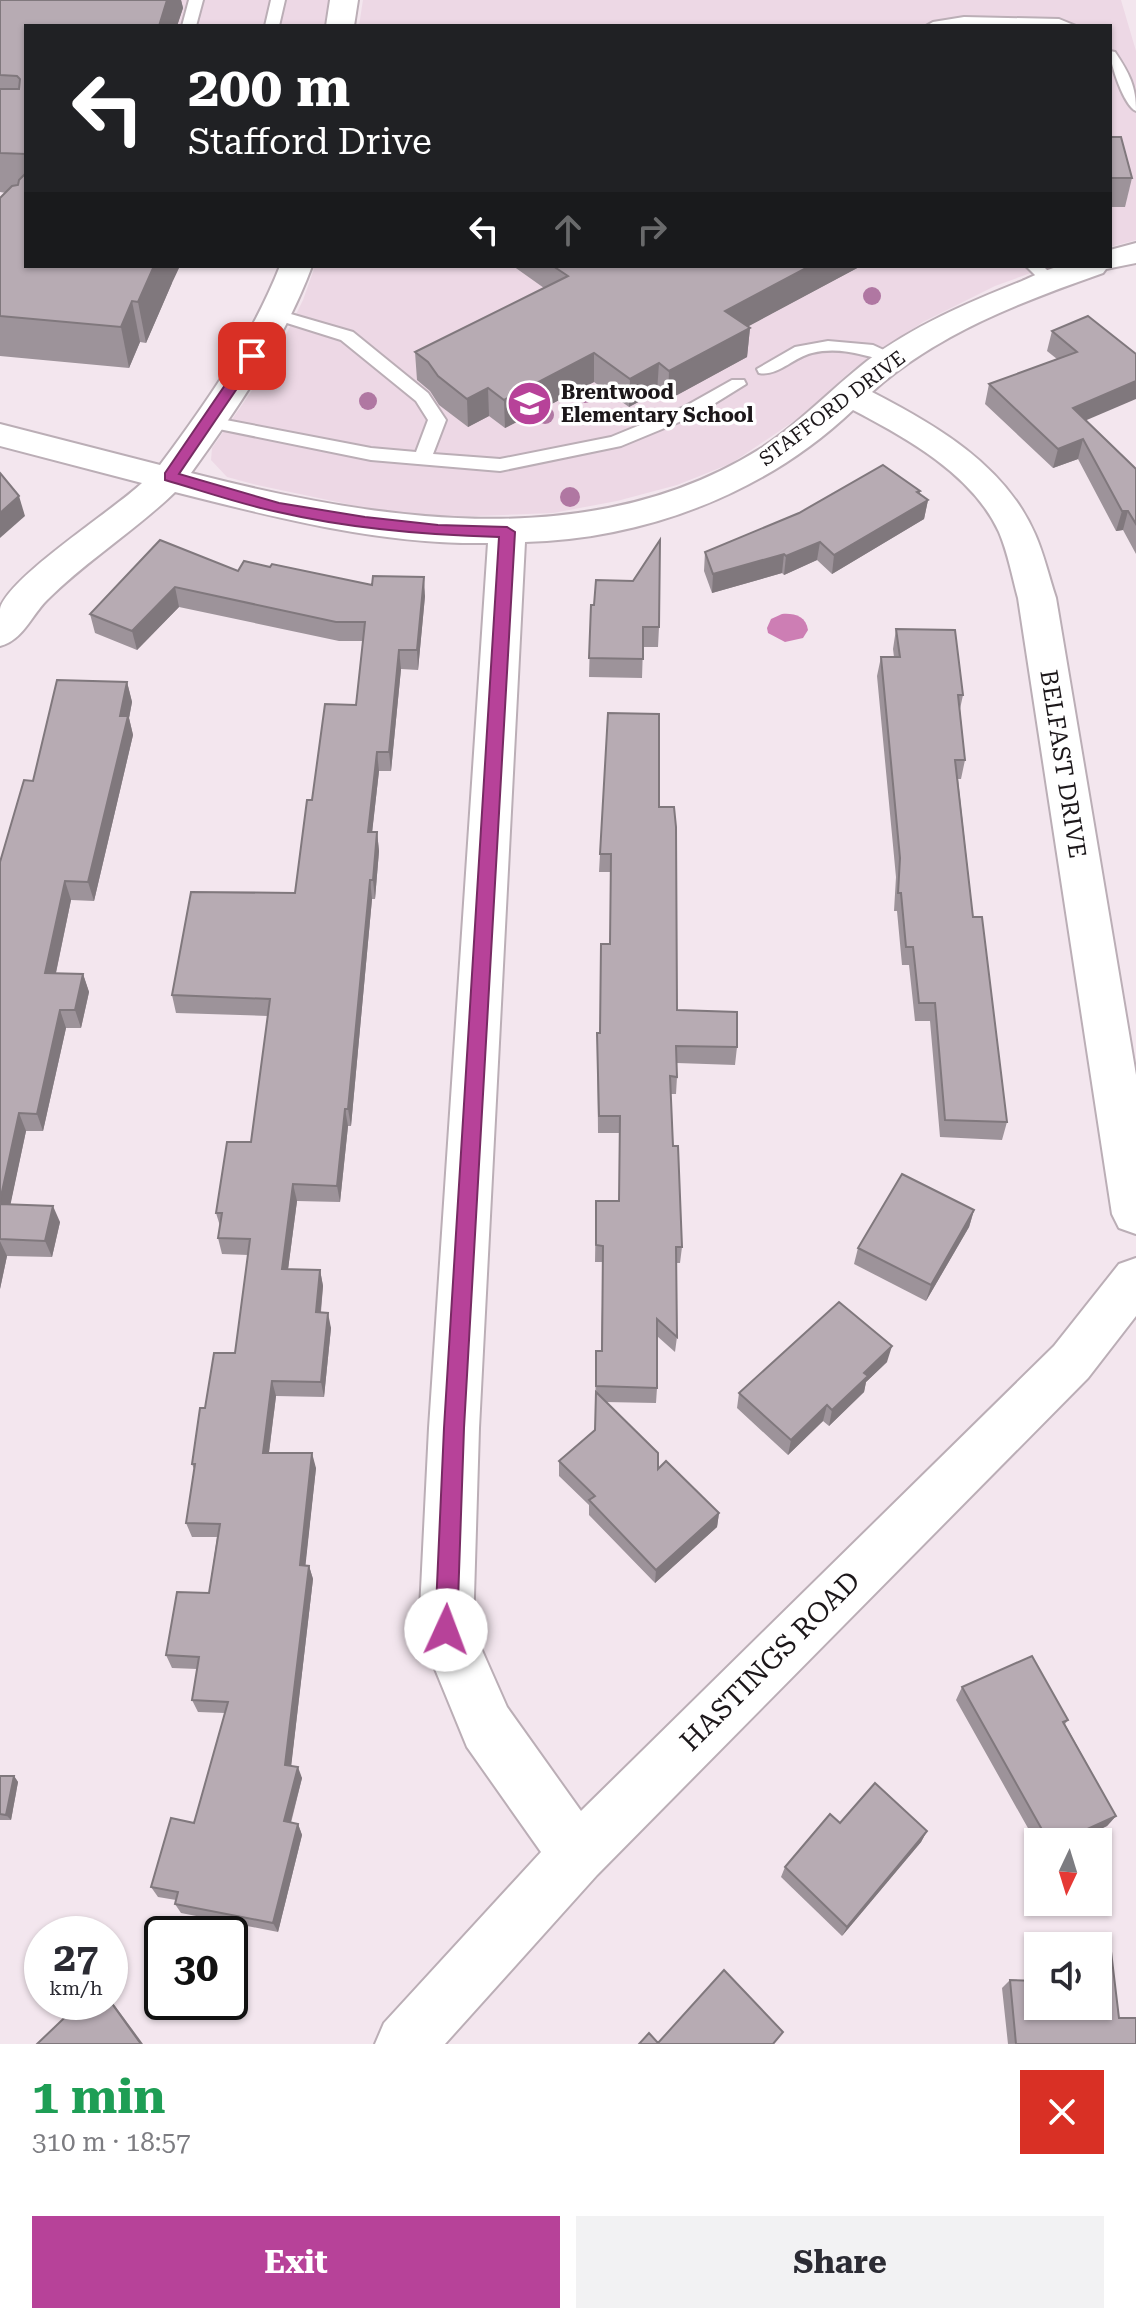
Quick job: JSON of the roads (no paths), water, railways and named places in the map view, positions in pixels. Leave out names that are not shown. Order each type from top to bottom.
[{"type":"street","points":[[340,24],[344,0]]},
{"type":"street","points":[[1112,259],[1136,253]]},
{"type":"street","points":[[0,633],[29,596],[64,562],[145,501],[170,477],[210,422],[277,315],[295,268]]},
{"type":"street","name":"STAFFORD DRIVE","points":[[0,435],[279,508],[365,522],[415,529],[507,532],[597,522],[683,500],[733,479],[806,433],[893,358],[1000,300],[1042,273],[1078,268]]},
{"type":"street","name":"BELFAST DRIVE","points":[[850,395],[934,442],[970,471],[1002,508],[1016,531],[1037,598],[1136,1214]]},
{"type":"street","points":[[507,532],[454,1428],[446,1630],[487,1727],[577,1855]]},
{"type":"street","name":"HASTINGS ROAD","points":[[405,2044],[577,1855],[1071,1362],[1136,1279]]},
{"type":"lane","points":[[190,24],[196,0]]},
{"type":"lane","points":[[272,24],[278,0]]},
{"type":"lane","points":[[945,24],[964,21],[1062,24]]},
{"type":"lane","points":[[1112,58],[1125,78],[1136,107]]},
{"type":"lane","points":[[277,315],[347,336],[422,397],[437,420],[423,458]]},
{"type":"lane","points":[[765,369],[806,349],[859,346],[874,348],[893,358]]},
{"type":"lane","points":[[210,422],[371,454],[500,465],[615,442],[690,411],[738,384]]},
{"type":"place","name":"Brentwood Elementary School","points":[[530,403]]}]
